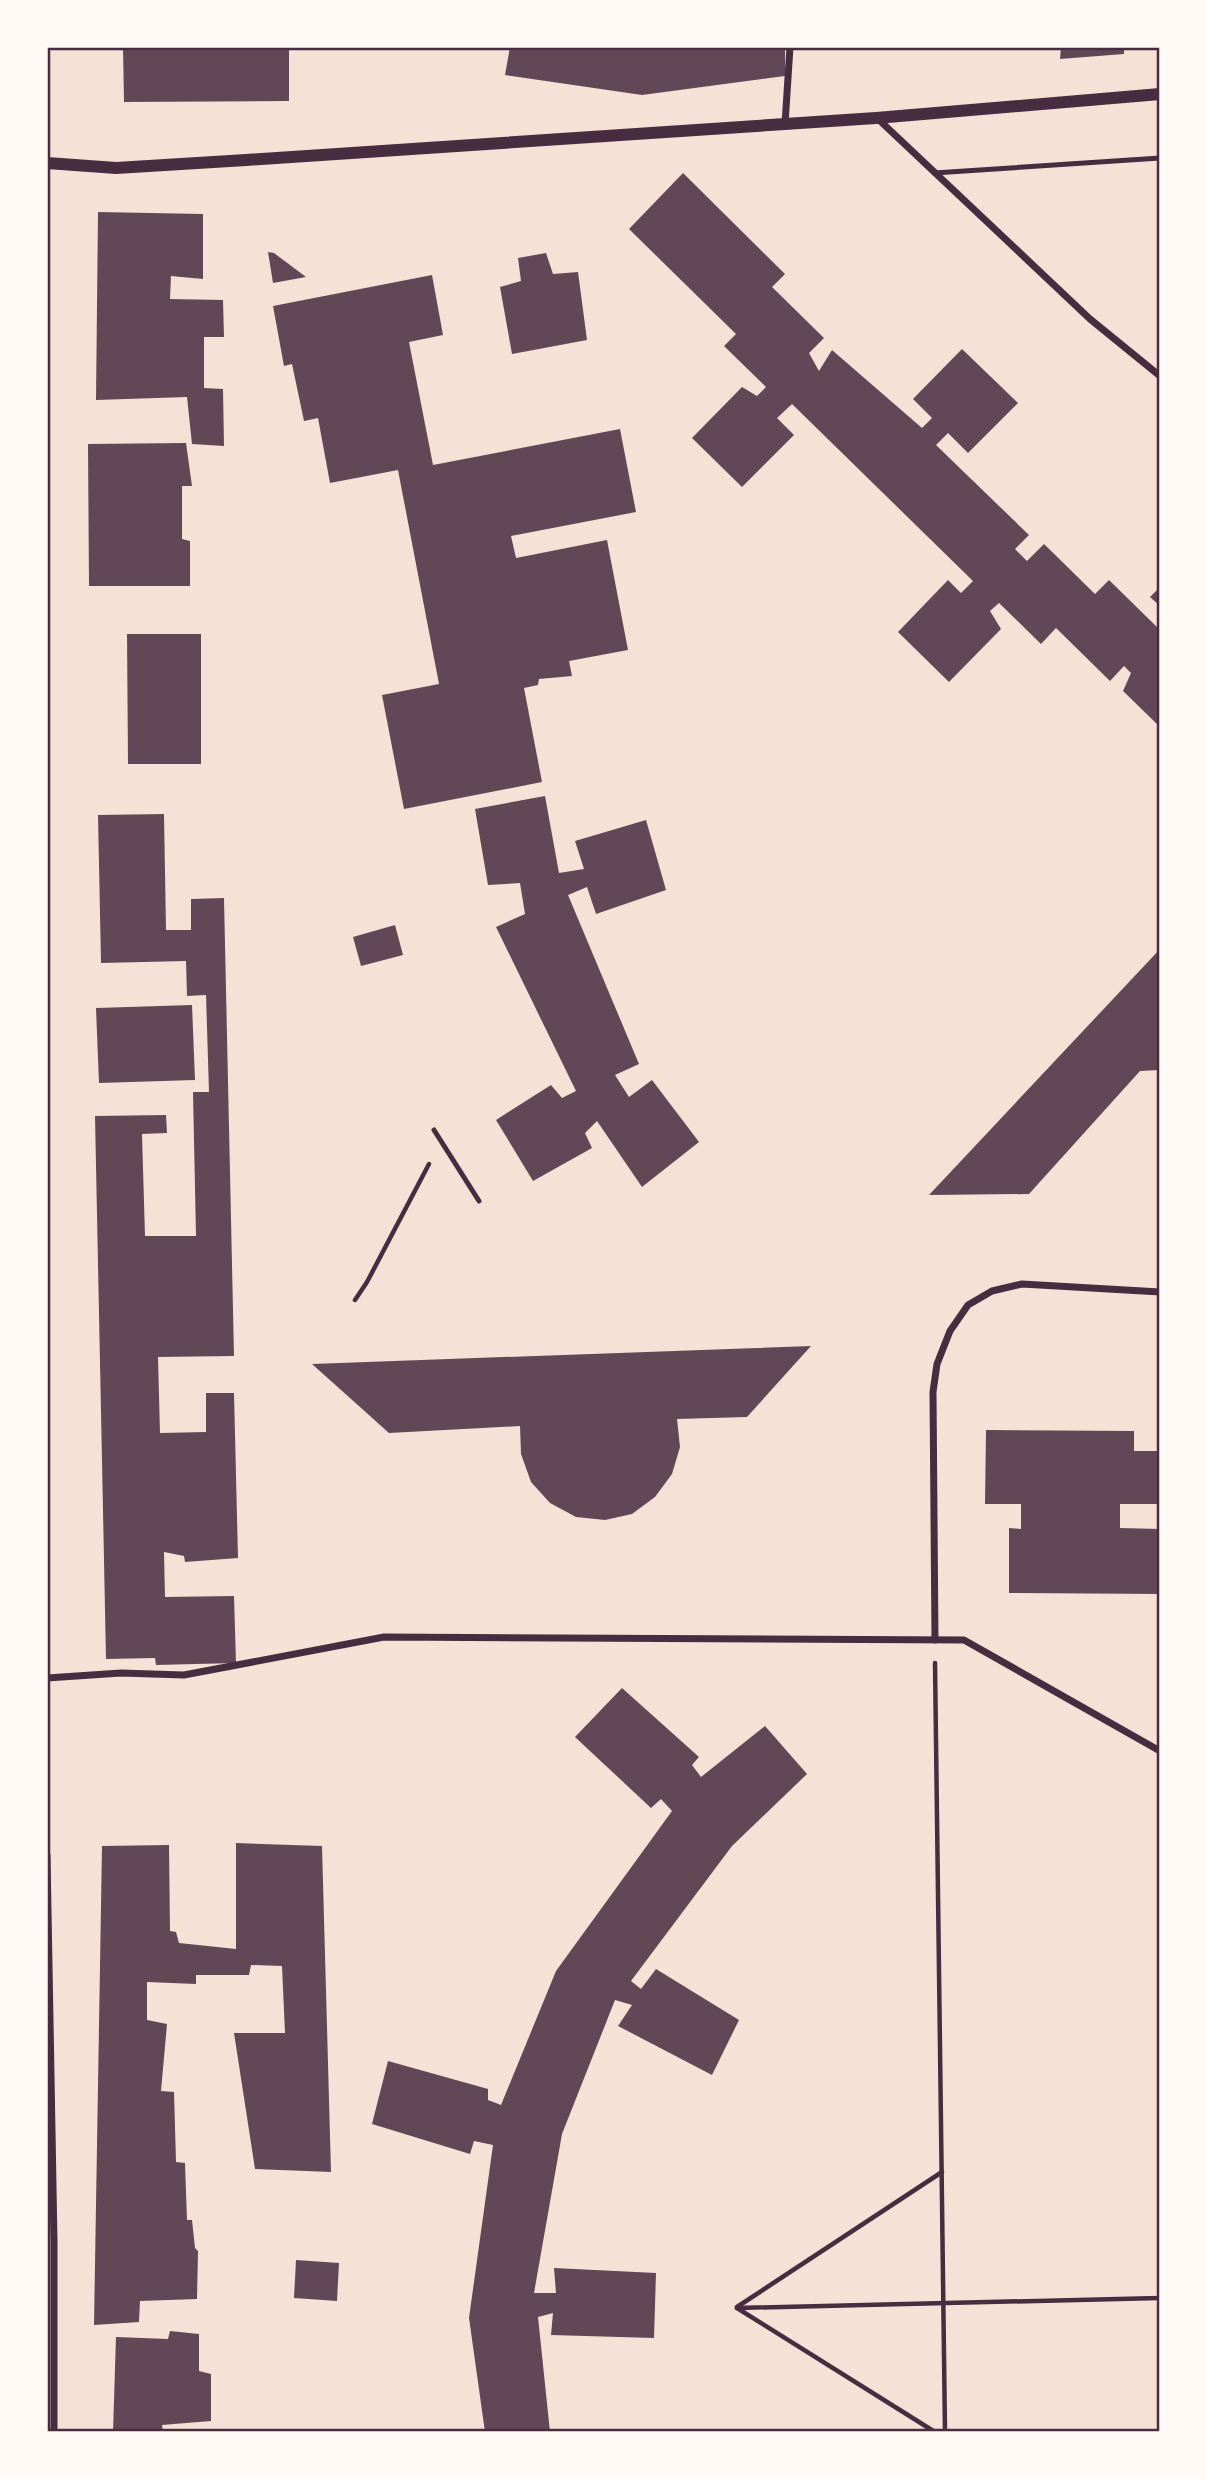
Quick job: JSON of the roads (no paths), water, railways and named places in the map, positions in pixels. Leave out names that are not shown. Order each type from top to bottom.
[{"type":"street","points":[[785,124],[790,47]]},
{"type":"street","points":[[47,163],[116,168],[876,118],[1160,94]]},
{"type":"street","points":[[876,118],[1090,318],[1160,376]]},
{"type":"street","points":[[935,1640],[933,1392],[937,1364],[950,1331],[968,1305],[992,1291],[1022,1284],[1160,1292]]},
{"type":"street","points":[[47,1678],[121,1673],[184,1675],[384,1637],[964,1640],[1160,1751]]},
{"type":"street","points":[[47,1855],[54,2432]]},
{"type":"lane","points":[[934,173],[1160,158]]},
{"type":"lane","points":[[434,1130],[479,1201]]}]
